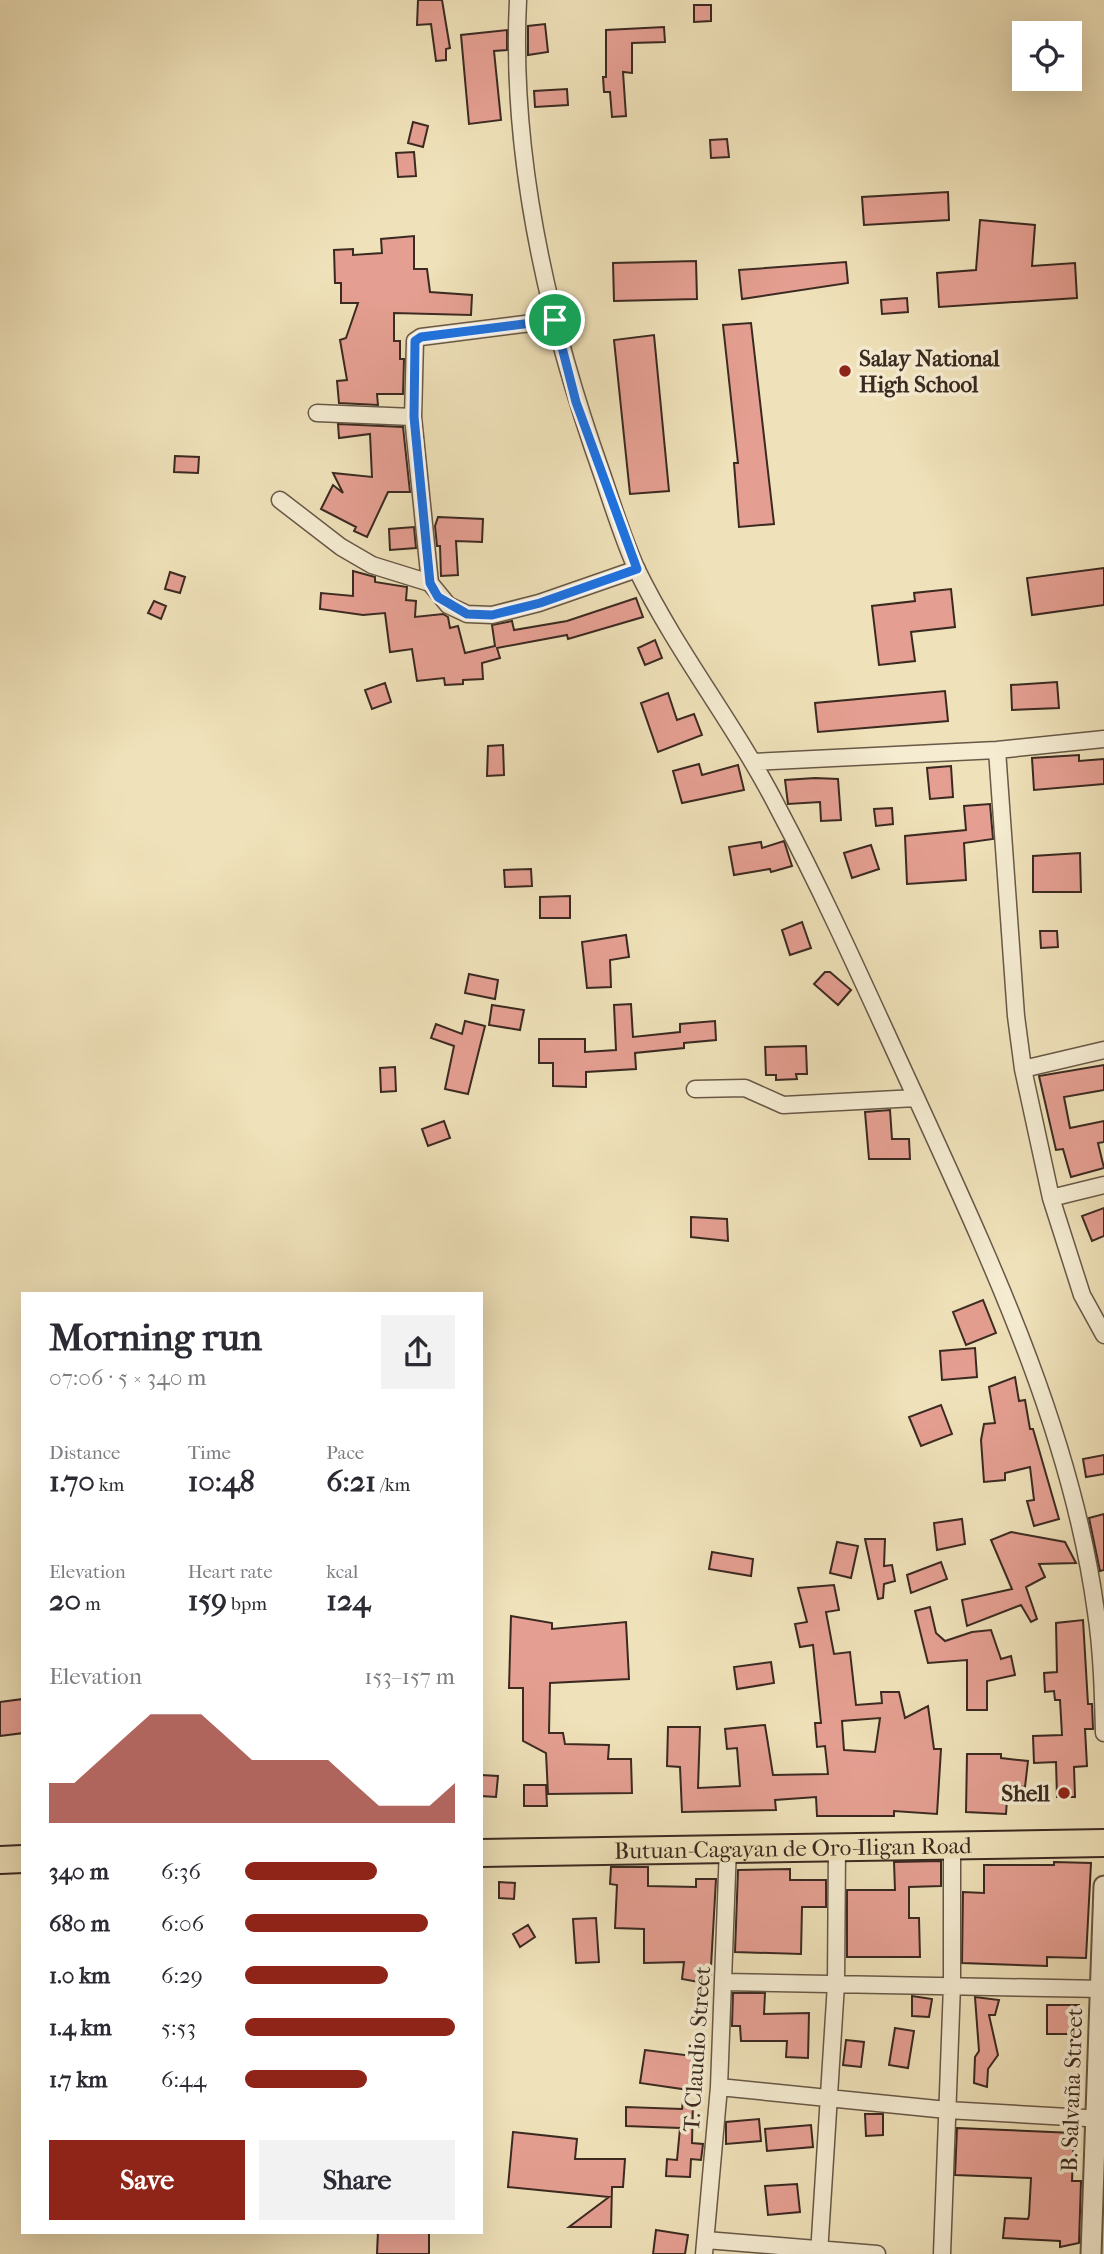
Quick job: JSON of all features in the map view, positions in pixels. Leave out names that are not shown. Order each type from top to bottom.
[{"type":"highway","name":"Butuan-Cagayan de Oro-Iligan Road","points":[[483,1853],[952,1843],[1104,1843]]},
{"type":"highway","points":[[0,1860],[21,1859]]},
{"type":"street","points":[[518,0],[517,67],[532,212],[576,402],[637,569],[671,631],[752,762],[850,949],[957,1186],[1031,1365],[1057,1439],[1096,1610],[1104,1733]]},
{"type":"street","points":[[430,583],[414,417],[414,346],[418,338],[555,320]]},
{"type":"street","points":[[317,413],[414,417]]},
{"type":"street","points":[[280,500],[341,547],[372,565],[430,583],[448,605],[479,616],[540,603],[637,569]]},
{"type":"street","points":[[752,762],[997,750],[1104,739]]},
{"type":"street","points":[[997,750],[1016,1016],[1023,1069],[1051,1198],[1082,1295],[1104,1335]]},
{"type":"street","points":[[1023,1069],[1104,1050]]},
{"type":"street","points":[[695,1089],[745,1088],[783,1105],[916,1098]]},
{"type":"street","points":[[1051,1198],[1104,1185]]},
{"type":"street","points":[[942,2254],[952,1985],[952,1843]]},
{"type":"street","points":[[819,2251],[836,1984],[837,1845]]},
{"type":"street","name":"T. Claudio Street","points":[[705,2247],[719,2087],[728,1847]]},
{"type":"street","name":"B. Salvaña Street","points":[[1091,2254],[1100,2118],[1104,1886]]},
{"type":"street","points":[[725,1982],[1102,1989]]},
{"type":"street","points":[[719,2087],[947,2110],[1100,2118]]},
{"type":"street","points":[[705,2247],[877,2254]]},
{"type":"building","points":[[418,0],[442,0],[450,48],[446,49],[446,60],[436,61],[431,24],[417,25]]},
{"type":"building","points":[[694,5],[711,5],[711,21],[694,22]]},
{"type":"building","points":[[545,24],[548,52],[528,55],[528,26]]},
{"type":"building","points":[[664,27],[665,42],[632,43],[632,73],[623,72],[626,116],[612,117],[610,92],[604,92],[606,30]]},
{"type":"building","points":[[507,30],[507,50],[494,51],[501,120],[469,124],[461,35]]},
{"type":"building","points":[[567,89],[568,105],[535,107],[534,91]]},
{"type":"building","points":[[413,122],[428,126],[423,147],[408,143]]},
{"type":"building","points":[[727,139],[729,157],[711,158],[710,140]]},
{"type":"building","points":[[414,152],[416,176],[398,177],[396,153]]},
{"type":"building","points":[[948,192],[949,220],[864,225],[862,197]]},
{"type":"building","points":[[980,220],[1035,225],[1032,266],[1075,263],[1077,298],[939,307],[937,273],[976,270]]},
{"type":"building","points":[[414,236],[414,269],[427,269],[430,292],[472,295],[471,315],[394,313],[394,341],[400,341],[400,359],[404,359],[403,394],[377,394],[378,405],[339,403],[337,381],[347,380],[340,340],[346,338],[358,303],[341,303],[341,283],[335,283],[334,250],[353,249],[353,255],[382,253],[381,239]]},
{"type":"building","points":[[696,261],[697,299],[614,301],[613,263]]},
{"type":"building","points":[[846,262],[848,283],[742,299],[739,270]]},
{"type":"building","points":[[907,298],[908,312],[882,314],[881,300]]},
{"type":"building","points":[[751,323],[774,524],[739,527],[734,463],[738,463],[723,325]]},
{"type":"building","points":[[654,335],[669,491],[630,494],[614,340]]},
{"type":"building","points":[[338,424],[403,427],[410,492],[388,492],[367,537],[354,531],[356,527],[321,509],[333,485],[343,493],[333,473],[372,477],[370,434],[339,438]]},
{"type":"building","points":[[175,456],[199,457],[198,473],[174,472]]},
{"type":"building","points":[[438,517],[483,519],[482,542],[456,541],[458,575],[441,576],[440,546],[437,546],[435,526]]},
{"type":"building","points":[[414,527],[416,548],[390,550],[389,529]]},
{"type":"building","points":[[1104,568],[1104,605],[1032,615],[1027,578]]},
{"type":"building","points":[[353,571],[375,577],[375,582],[407,587],[406,600],[416,601],[415,617],[443,614],[448,617],[450,628],[458,626],[465,653],[495,646],[492,625],[512,621],[514,630],[567,621],[636,598],[643,617],[568,639],[567,635],[497,648],[500,658],[482,663],[483,679],[463,680],[463,684],[445,685],[444,678],[417,681],[412,649],[390,652],[385,613],[363,615],[320,609],[321,593],[353,596]]},
{"type":"building","points":[[170,572],[185,577],[180,593],[165,589]]},
{"type":"building","points":[[951,589],[955,627],[911,632],[915,661],[879,665],[872,606],[915,601],[914,593]]},
{"type":"building","points":[[154,601],[166,606],[161,619],[148,613]]},
{"type":"building","points":[[655,640],[662,658],[645,665],[638,648]]},
{"type":"building","points":[[1057,682],[1059,708],[1012,710],[1011,685]]},
{"type":"building","points":[[385,683],[391,702],[372,709],[365,690]]},
{"type":"building","points":[[945,691],[948,721],[818,732],[815,703]]},
{"type":"building","points":[[668,693],[677,720],[694,714],[702,735],[658,752],[641,703]]},
{"type":"building","points":[[503,745],[504,775],[487,776],[488,746]]},
{"type":"building","points":[[1079,755],[1079,761],[1104,759],[1104,784],[1034,790],[1032,758]]},
{"type":"building","points":[[699,764],[702,775],[738,765],[744,790],[682,803],[673,771]]},
{"type":"building","points":[[951,766],[953,797],[930,799],[927,768]]},
{"type":"building","points":[[838,779],[841,820],[821,821],[820,802],[788,804],[785,780]]},
{"type":"building","points":[[990,804],[993,839],[964,843],[966,880],[907,884],[905,836],[966,830],[964,806]]},
{"type":"building","points":[[892,808],[893,824],[876,826],[874,809]]},
{"type":"building","points":[[784,841],[792,866],[771,872],[770,869],[734,875],[729,847],[761,842],[762,848]]},
{"type":"building","points":[[871,845],[879,869],[852,878],[844,853]]},
{"type":"building","points":[[1080,853],[1081,892],[1033,892],[1033,856]]},
{"type":"building","points":[[531,869],[532,886],[505,887],[504,870]]},
{"type":"building","points":[[570,896],[570,918],[540,918],[540,897]]},
{"type":"building","points":[[802,922],[811,948],[790,955],[782,930]]},
{"type":"building","points":[[1040,931],[1057,931],[1058,947],[1041,948]]},
{"type":"building","points":[[626,935],[629,957],[610,960],[611,987],[587,988],[582,942]]},
{"type":"building","points":[[825,972],[830,972],[851,990],[838,1005],[814,984]]},
{"type":"building","points":[[469,974],[498,980],[495,999],[465,993]]},
{"type":"building","points":[[631,1004],[633,1037],[680,1032],[680,1024],[715,1021],[716,1040],[684,1043],[684,1048],[635,1053],[636,1069],[586,1072],[586,1087],[553,1086],[553,1063],[539,1063],[539,1039],[585,1039],[585,1052],[616,1050],[614,1005]]},
{"type":"building","points":[[492,1005],[524,1010],[520,1030],[489,1025]]},
{"type":"building","points":[[465,1021],[485,1026],[468,1094],[445,1089],[454,1046],[431,1038],[436,1024],[462,1034]]},
{"type":"building","points":[[806,1046],[807,1074],[796,1074],[797,1079],[776,1080],[776,1075],[766,1075],[765,1047]]},
{"type":"building","points":[[1104,1065],[1104,1090],[1064,1097],[1070,1128],[1104,1121],[1104,1142],[1098,1143],[1104,1168],[1071,1177],[1063,1149],[1056,1150],[1039,1076]]},
{"type":"building","points":[[395,1067],[396,1091],[381,1092],[380,1068]]},
{"type":"building","points":[[890,1110],[892,1139],[909,1139],[910,1159],[869,1159],[865,1112]]},
{"type":"building","points":[[444,1121],[450,1138],[428,1146],[422,1129]]},
{"type":"building","points":[[1104,1208],[1104,1236],[1092,1241],[1082,1216]]},
{"type":"building","points":[[691,1217],[727,1219],[728,1241],[691,1237]]},
{"type":"building","points":[[983,1300],[996,1333],[966,1345],[953,1312]]},
{"type":"building","points":[[975,1348],[977,1377],[942,1380],[940,1351]]},
{"type":"building","points":[[1015,1377],[1019,1401],[1025,1400],[1030,1429],[1033,1429],[1059,1519],[1034,1526],[1027,1501],[1034,1500],[1030,1467],[1005,1473],[1005,1480],[984,1482],[981,1440],[984,1424],[995,1423],[989,1387]]},
{"type":"building","points":[[941,1405],[952,1434],[921,1446],[909,1417]]},
{"type":"building","points":[[1104,1455],[1104,1474],[1086,1477],[1083,1459]]},
{"type":"building","points":[[1104,1514],[1104,1570],[1100,1571],[1089,1518]]},
{"type":"building","points":[[962,1519],[965,1544],[937,1550],[934,1523]]},
{"type":"building","points":[[1011,1532],[1065,1542],[1076,1563],[1039,1564],[1045,1577],[1026,1587],[1037,1619],[1031,1622],[1021,1605],[967,1626],[962,1600],[1012,1589],[991,1540]]},
{"type":"building","points":[[865,1539],[885,1539],[884,1566],[892,1565],[895,1581],[884,1584],[883,1598],[878,1599]]},
{"type":"building","points":[[837,1542],[858,1546],[851,1578],[830,1573]]},
{"type":"building","points":[[712,1552],[753,1559],[751,1576],[709,1569]]},
{"type":"building","points":[[941,1562],[947,1579],[911,1593],[907,1575]]},
{"type":"building","points":[[834,1585],[839,1610],[826,1612],[834,1654],[850,1652],[856,1705],[882,1703],[881,1692],[899,1692],[905,1718],[928,1706],[934,1749],[941,1749],[937,1814],[894,1811],[894,1816],[817,1816],[816,1797],[775,1800],[776,1810],[682,1812],[680,1767],[667,1766],[668,1727],[700,1727],[698,1788],[740,1786],[737,1748],[727,1749],[725,1729],[765,1725],[773,1775],[828,1774],[825,1746],[817,1747],[815,1723],[821,1723],[813,1645],[800,1647],[795,1624],[807,1622],[798,1588]],"holes":[[[880,1718],[875,1752],[844,1750],[842,1721]]]},
{"type":"building","points":[[930,1607],[936,1633],[945,1641],[972,1632],[991,1630],[1001,1659],[1011,1656],[1015,1675],[987,1681],[987,1710],[967,1710],[967,1660],[928,1663],[915,1611]]},
{"type":"building","points":[[511,1616],[552,1623],[552,1629],[626,1622],[629,1679],[550,1683],[549,1733],[563,1733],[565,1744],[609,1745],[608,1759],[631,1759],[632,1793],[548,1794],[546,1753],[523,1741],[523,1688],[509,1688]]},
{"type":"building","points":[[1083,1620],[1088,1704],[1092,1704],[1093,1729],[1085,1729],[1087,1766],[1074,1767],[1075,1797],[1057,1797],[1056,1762],[1034,1763],[1033,1736],[1062,1735],[1060,1700],[1055,1700],[1054,1691],[1045,1692],[1044,1673],[1057,1672],[1056,1623]]},
{"type":"building","points":[[771,1662],[774,1683],[737,1689],[734,1667]]},
{"type":"building","points":[[21,1699],[21,1733],[0,1736],[0,1702]]},
{"type":"building","points":[[967,1754],[1001,1754],[1001,1758],[1028,1761],[1025,1787],[1008,1785],[1006,1814],[966,1812]]},
{"type":"building","points":[[483,1775],[498,1776],[496,1797],[483,1796]]},
{"type":"building","points":[[524,1785],[546,1785],[547,1806],[524,1806]]},
{"type":"building","points":[[941,1861],[941,1886],[909,1887],[909,1918],[919,1918],[920,1957],[847,1957],[847,1890],[895,1890],[894,1862]]},
{"type":"building","points":[[1054,1862],[1091,1863],[1086,1958],[1047,1957],[1047,1966],[962,1963],[963,1892],[984,1893],[984,1865],[1054,1865]]},
{"type":"building","points":[[611,1867],[648,1867],[648,1886],[696,1887],[696,1879],[716,1879],[710,1984],[682,1979],[684,1962],[644,1963],[644,1929],[615,1928],[617,1885],[610,1884]]},
{"type":"building","points":[[790,1869],[790,1880],[826,1880],[826,1907],[802,1907],[801,1954],[735,1952],[738,1870]]},
{"type":"building","points":[[499,1882],[515,1883],[514,1899],[499,1898]]},
{"type":"building","points":[[596,1918],[599,1962],[576,1963],[573,1919]]},
{"type":"building","points":[[528,1925],[535,1937],[520,1947],[513,1934]]},
{"type":"building","points":[[733,1993],[765,1993],[764,2014],[809,2013],[808,2058],[786,2057],[787,2041],[741,2041],[740,2026],[732,2026]]},
{"type":"building","points":[[912,1996],[932,1999],[929,2017],[912,2016]]},
{"type":"building","points":[[975,1997],[999,2000],[995,2015],[989,2015],[998,2055],[988,2069],[987,2087],[974,2083],[975,2057],[979,2051]]},
{"type":"building","points":[[1047,2005],[1079,2005],[1079,2034],[1047,2034]]},
{"type":"building","points":[[895,2028],[914,2031],[908,2068],[889,2065]]},
{"type":"building","points":[[846,2040],[864,2042],[861,2067],[843,2065]]},
{"type":"building","points":[[645,2050],[701,2057],[696,2091],[640,2083]]},
{"type":"building","points":[[683,2101],[693,2102],[692,2143],[703,2144],[701,2160],[691,2159],[690,2177],[666,2176],[667,2159],[677,2160],[680,2128],[626,2126],[626,2107],[682,2109]]},
{"type":"building","points":[[865,2114],[883,2114],[883,2135],[866,2136]]},
{"type":"building","points":[[759,2119],[761,2141],[726,2144],[726,2122]]},
{"type":"building","points":[[811,2125],[813,2147],[767,2151],[765,2129]]},
{"type":"building","points":[[957,2128],[1074,2133],[1072,2181],[1081,2181],[1079,2243],[1060,2247],[1060,2241],[1003,2238],[1005,2218],[1028,2219],[1031,2178],[955,2175]]},
{"type":"building","points":[[513,2132],[577,2139],[575,2159],[625,2159],[623,2187],[612,2187],[611,2227],[569,2227],[609,2197],[508,2187]]},
{"type":"building","points":[[797,2184],[800,2212],[768,2215],[765,2186]]},
{"type":"building","points":[[656,2230],[688,2235],[685,2254],[653,2254]]},
{"type":"building","points":[[378,2234],[429,2234],[429,2254],[377,2254]]},
{"type":"place","name":"Salay National High School","points":[[845,371]]},
{"type":"place","name":"Shell","points":[[1064,1793]]},
{"type":"route","points":[[555,320],[576,402],[637,569],[540,603],[492,615],[467,614],[438,597],[430,583],[414,417],[415,341],[421,337],[555,320]]}]
